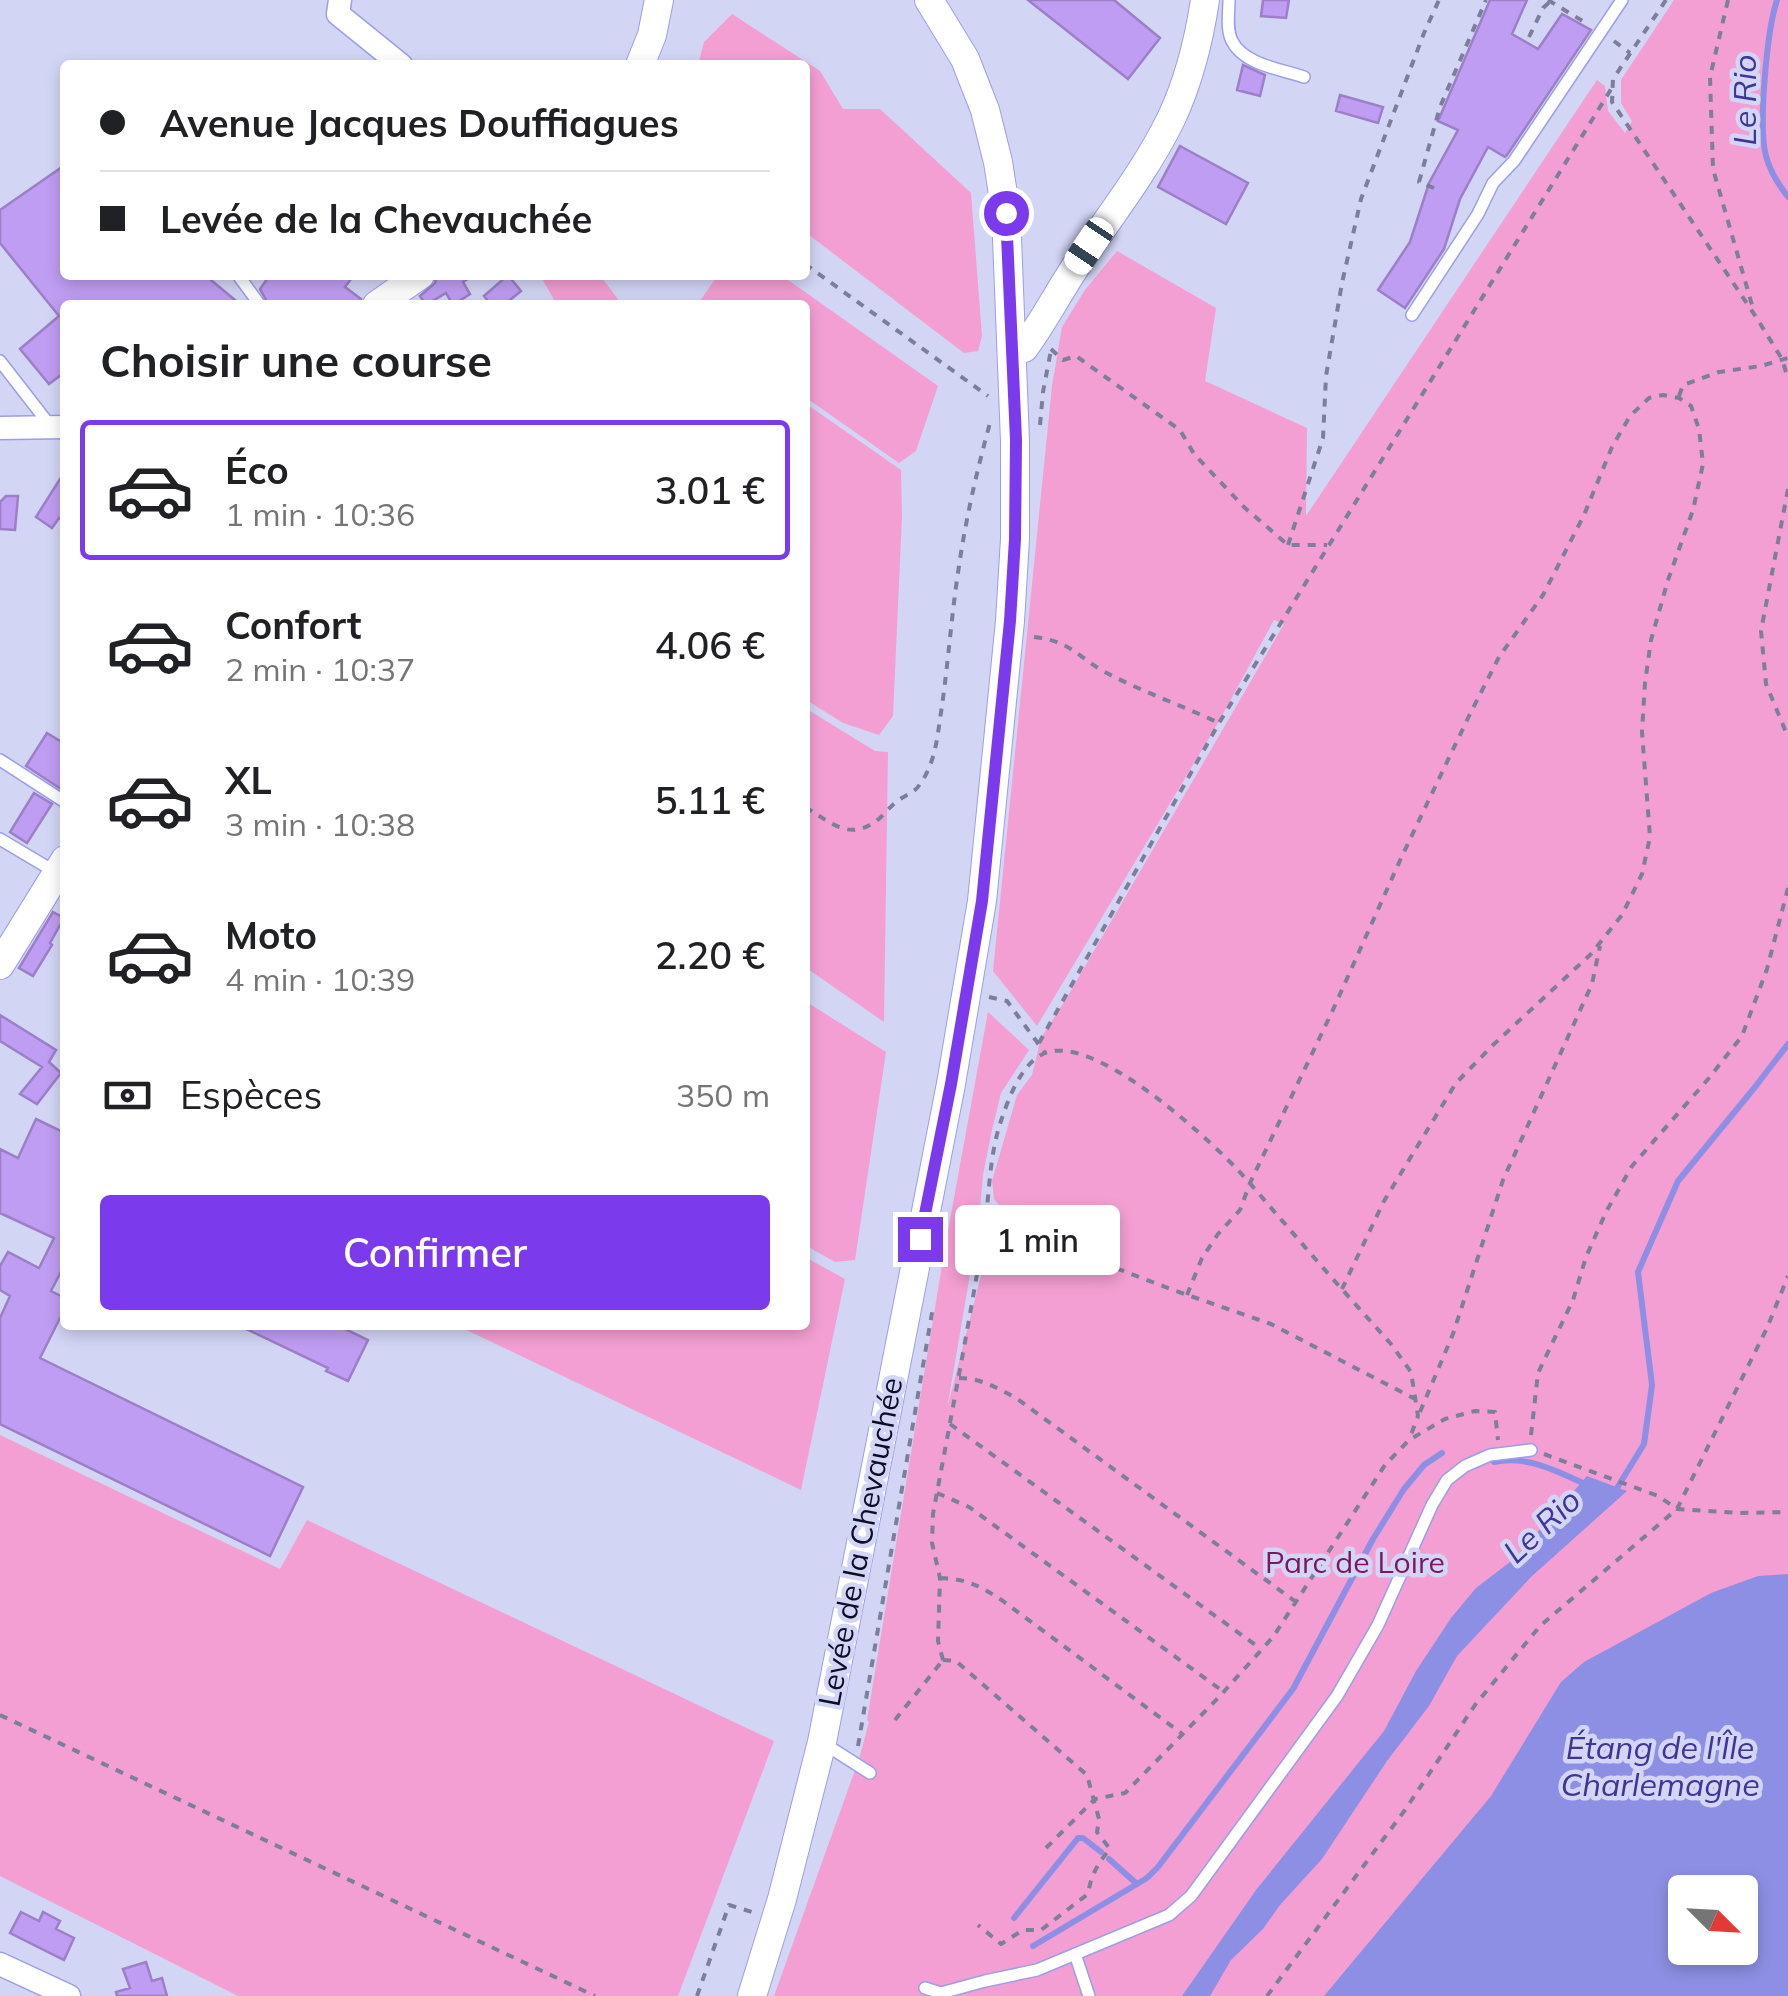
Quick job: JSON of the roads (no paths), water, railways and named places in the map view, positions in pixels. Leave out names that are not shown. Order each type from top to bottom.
[{"type":"street","points":[[340,0],[338,14],[396,60]]},
{"type":"street","points":[[642,60],[659,0]]},
{"type":"street","name":"Levée de la Chevauchée","points":[[752,1996],[782,1899],[822,1742],[951,1084],[982,901],[1010,621],[1015,539],[1013,350],[1006,213],[985,110],[965,59],[929,0]]},
{"type":"street","points":[[1013,350],[1024,348],[1040,325],[1172,117],[1192,60],[1205,0]]},
{"type":"street","points":[[384,300],[413,280]]},
{"type":"street","points":[[0,428],[58,427]]},
{"type":"street","points":[[0,965],[60,869]]},
{"type":"street","points":[[0,1964],[69,1996]]},
{"type":"lane","points":[[1229,0],[1230,38],[1243,55],[1304,76]]},
{"type":"lane","points":[[1412,315],[1478,214],[1493,184],[1514,161],[1622,0]]},
{"type":"lane","points":[[0,361],[58,427]]},
{"type":"lane","points":[[0,760],[60,799]]},
{"type":"lane","points":[[0,839],[60,867]]},
{"type":"lane","points":[[925,1988],[940,1995],[1037,1970],[1169,1915],[1191,1896],[1336,1696],[1378,1626],[1447,1480],[1465,1466],[1490,1455],[1531,1450]]},
{"type":"lane","points":[[822,1742],[870,1773]]},
{"type":"lane","points":[[1075,1954],[1089,1996]]},
{"type":"water","points":[[1587,1476],[1627,1491],[1532,1576],[1457,1656],[1429,1706],[1322,1859],[1263,1929],[1231,1960],[1210,1996],[1182,1996],[1256,1890],[1384,1731],[1416,1671],[1451,1618],[1476,1588],[1514,1559]]},
{"type":"water","name":"Étang de l'Île Charlemagne","points":[[1788,1574],[1788,1996],[1324,1996],[1491,1796],[1561,1682],[1584,1662],[1711,1593],[1758,1576]]},
{"type":"waterway","name":"Le Rio","points":[[1777,0],[1765,78],[1764,142],[1770,167],[1788,197]]},
{"type":"waterway","name":"Le Rio","points":[[1614,1493],[1644,1444],[1652,1385],[1638,1272],[1678,1181],[1788,1044]]},
{"type":"waterway","points":[[1033,1946],[1147,1878],[1158,1867],[1293,1689],[1404,1489],[1424,1465],[1442,1453]]},
{"type":"waterway","points":[[1494,1462],[1530,1463],[1587,1485]]},
{"type":"waterway","points":[[1014,1918],[1078,1838],[1101,1852]]},
{"type":"waterway","points":[[1109,1859],[1137,1884]]},
{"type":"park label","name":"Parc de Loire","points":[[1355,1563]]}]
